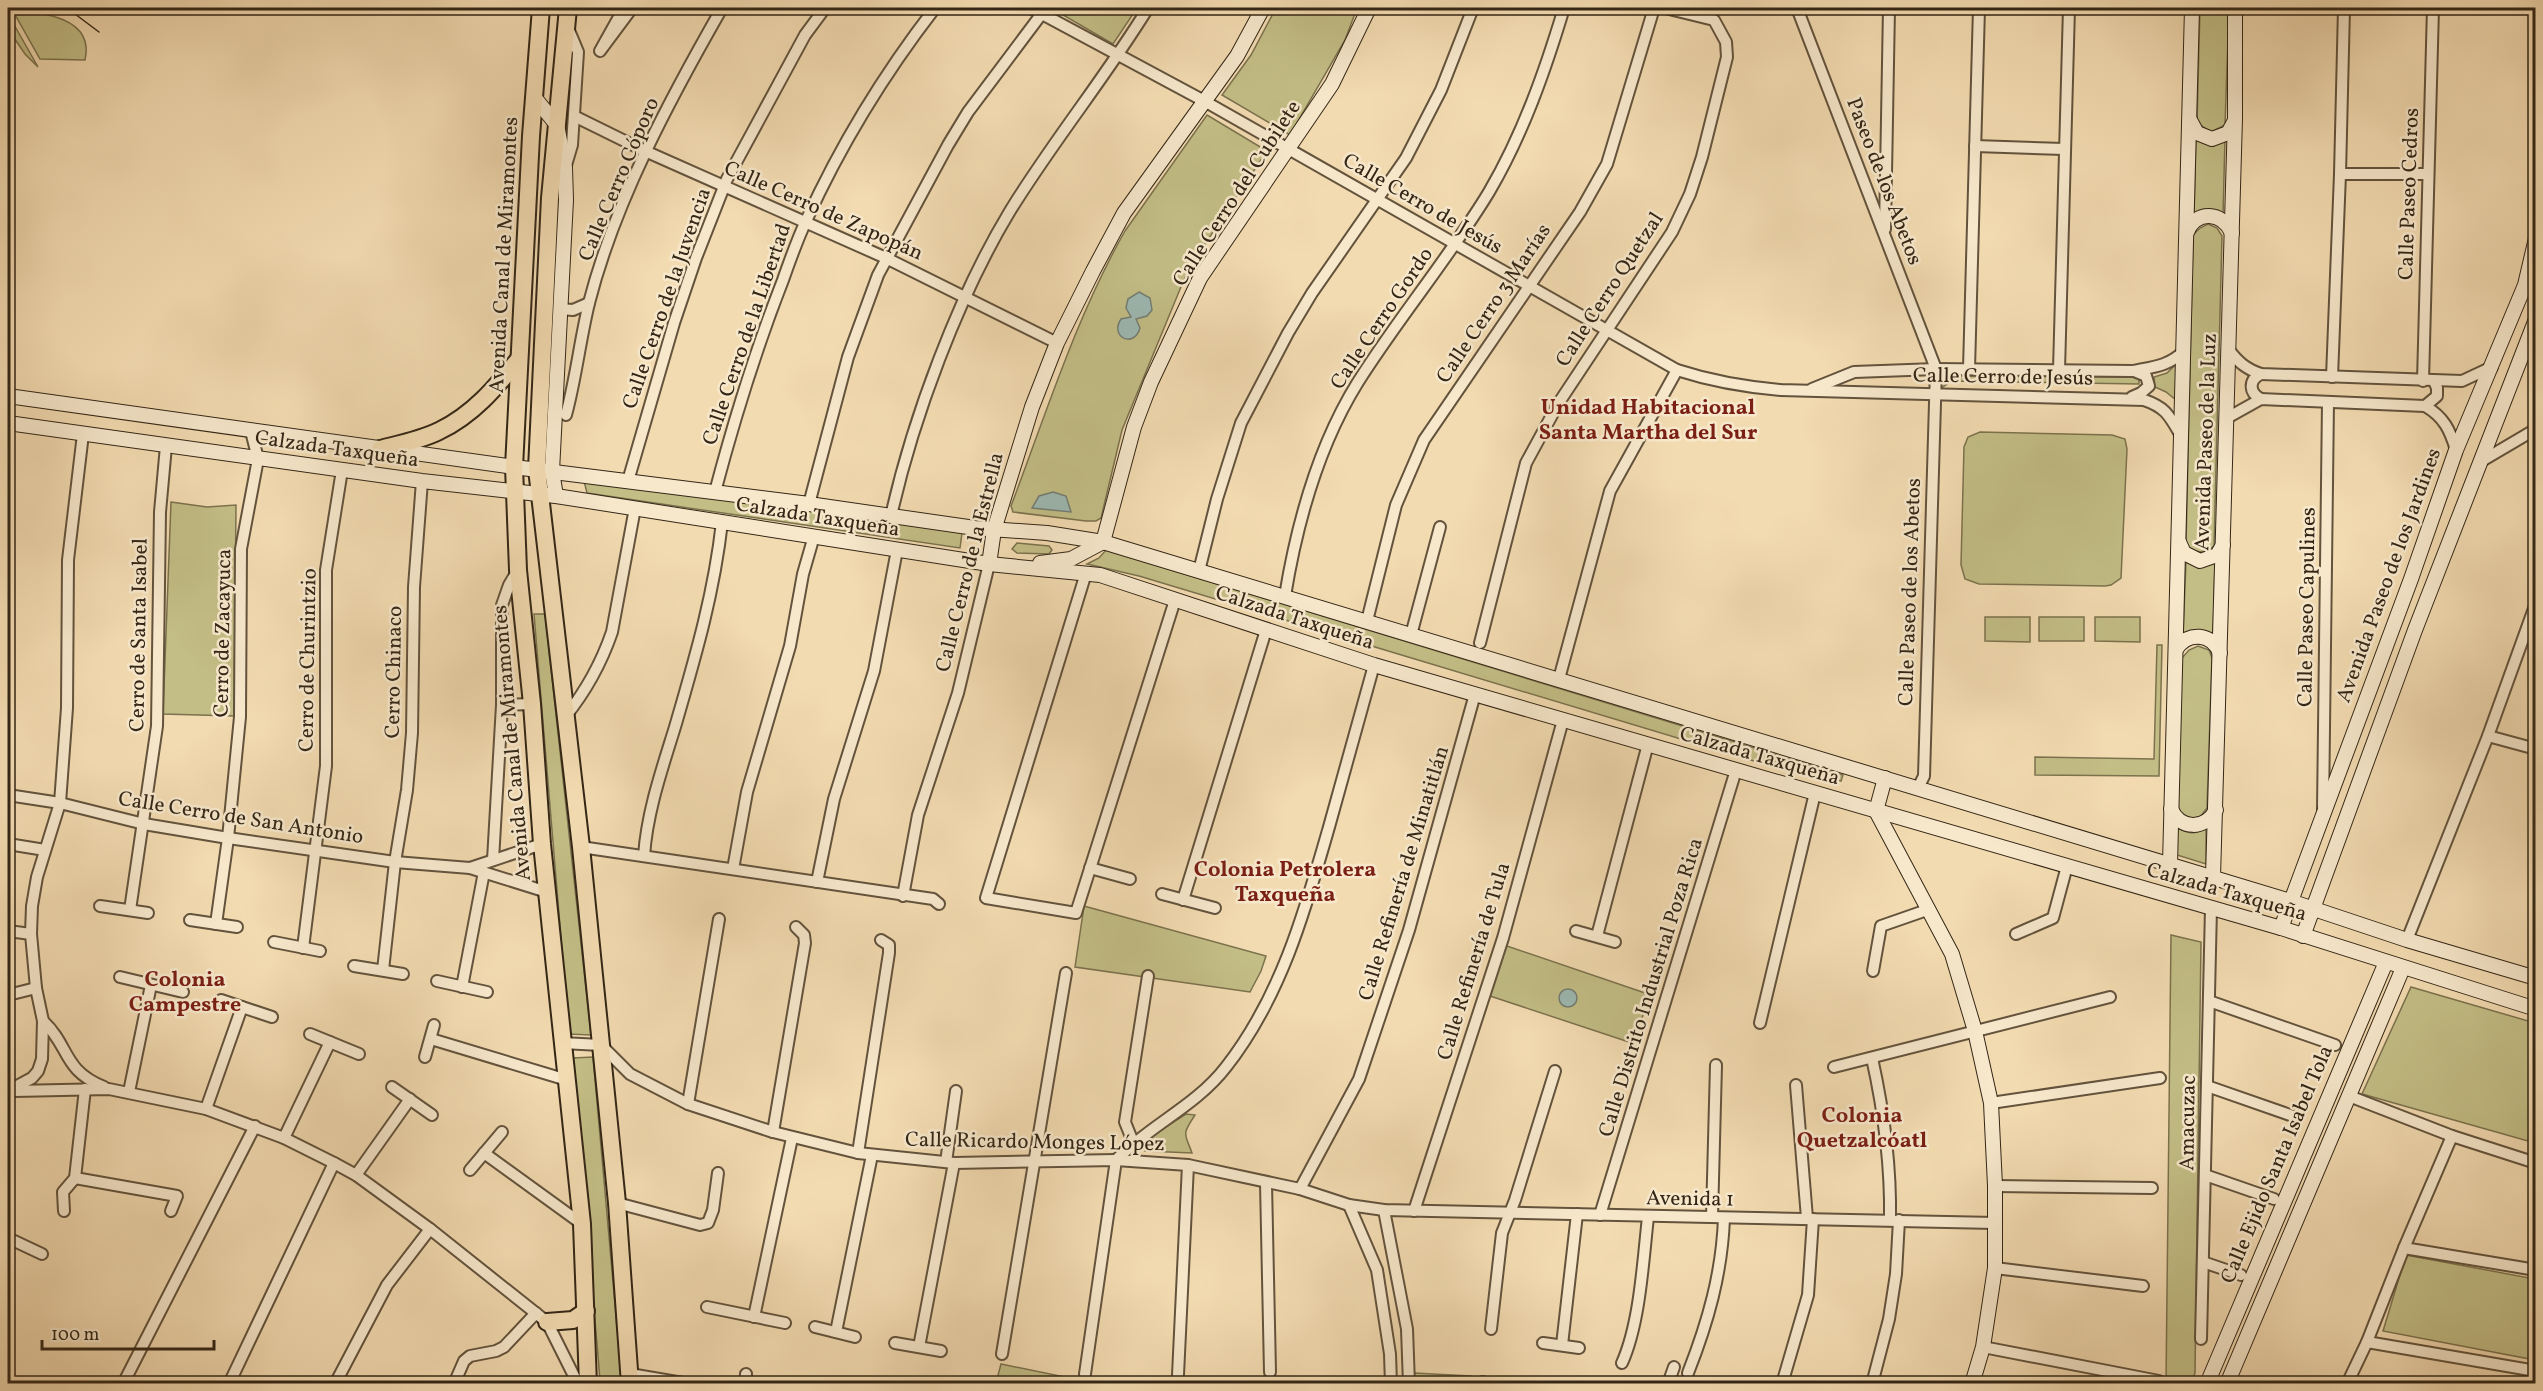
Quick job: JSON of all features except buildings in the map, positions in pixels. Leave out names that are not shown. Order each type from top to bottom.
[{"type":"main road","name":"Avenida Canal de Miramontes","points":[[542,8],[534,97],[514,467],[518,570],[532,704],[542,844],[582,1224],[588,1383]]},
{"type":"main road","name":"Avenida Canal de Miramontes","points":[[568,8],[550,198],[544,470],[548,495],[565,717],[581,847],[617,1203],[630,1379]]},
{"type":"main road","points":[[380,449],[438,432],[468,414],[519,359]]},
{"type":"main road","points":[[541,1318],[573,1320],[586,1311]]},
{"type":"street","points":[[624,8],[600,51],[632,8]]},
{"type":"street","name":"Calle Cerro Cóporo","points":[[566,415],[577,375],[589,303],[606,251],[645,151],[722,8]]},
{"type":"street","name":"Calle Cerro de la Juvencia","points":[[628,481],[674,323],[724,186],[805,35],[825,8]]},
{"type":"street","name":"Calle Cerro de la Libertad","points":[[715,492],[768,319],[805,221],[871,97],[898,55],[935,8]]},
{"type":"street","name":"Calle Cerro de Jesús","points":[[1031,8],[1044,11],[1677,370],[1708,380],[1746,387],[1934,395],[2144,400],[2159,405],[2170,416],[2180,435]]},
{"type":"street","points":[[891,516],[929,389],[966,298],[1008,214],[1148,8]]},
{"type":"street","name":"Calle Cerro de la Estrella","points":[[903,896],[918,815],[958,693],[989,564],[994,530],[1032,406],[1057,343],[1124,213],[1206,102],[1237,56],[1263,8]]},
{"type":"street","name":"Calle Cerro del Cubilete","points":[[1102,542],[1134,427],[1174,331],[1200,278],[1332,84],[1369,8]]},
{"type":"street","points":[[1199,571],[1217,499],[1241,423],[1306,303],[1406,158],[1441,90],[1473,8]]},
{"type":"street","name":"Calle Cerro Gordo","points":[[1285,596],[1299,526],[1327,441],[1356,384],[1402,315],[1456,244],[1490,190],[1543,78],[1564,8]]},
{"type":"street","name":"Calle Cerro 3 Marías","points":[[1367,621],[1396,505],[1424,440],[1580,212],[1607,164],[1654,8]]},
{"type":"street","name":"Calle Cerro Quetzal","points":[[1480,643],[1526,463],[1558,404],[1672,232],[1690,194],[1708,136],[1727,57],[1726,42],[1714,21],[1665,8]]},
{"type":"street","name":"Paseo de los Abetos","points":[[1797,8],[1936,369]]},
{"type":"street","points":[[1885,235],[1889,8]]},
{"type":"street","points":[[1970,369],[1979,8]]},
{"type":"street","points":[[2059,370],[2069,8]]},
{"type":"street","name":"Avenida Paseo de la Luz","points":[[2170,864],[2192,8]]},
{"type":"street","name":"Avenida Paseo de la Luz","points":[[2213,877],[2235,118],[2235,8]]},
{"type":"street","points":[[2332,378],[2344,8]]},
{"type":"street","name":"Calle Paseo Cedros","points":[[2422,381],[2433,8]]},
{"type":"street","points":[[809,504],[848,357],[886,258],[969,112],[1044,11]]},
{"type":"street","name":"Avenida Canal de Miramontes","points":[[550,198],[565,167],[572,145],[578,52],[566,25]]},
{"type":"street","name":"Avenida Canal de Miramontes","points":[[534,97],[557,125],[565,167],[566,200],[556,374],[544,470]]},
{"type":"street","name":"Calle Cerro de Zapopán","points":[[574,116],[645,151],[886,258],[1057,343]]},
{"type":"street","points":[[2190,118],[2197,133],[2212,139],[2228,133],[2235,118]]},
{"type":"street","points":[[1975,146],[2064,149]]},
{"type":"street","points":[[2340,174],[2427,174]]},
{"type":"street","points":[[2187,232],[2197,219],[2209,215],[2221,218],[2232,233]]},
{"type":"street","name":"Avenida Paseo de los Jardines","points":[[2281,928],[2411,579],[2456,450],[2525,285],[2535,238]]},
{"type":"street","points":[[560,309],[573,310],[589,303]]},
{"type":"street","name":"Avenida Paseo de los Jardines","points":[[2303,936],[2415,630],[2481,462],[2533,340],[2535,319]]},
{"type":"street","points":[[2229,350],[2239,363],[2261,374],[2462,381],[2492,366]]},
{"type":"street","name":"Calle Cerro de Jesús","points":[[1809,390],[1854,372],[1936,369],[2133,371],[2164,366],[2176,360],[2184,351]]},
{"type":"street","name":"Calle Paseo de los Abetos","points":[[1918,788],[1923,776],[1936,369]]},
{"type":"street","points":[[1559,679],[1610,491],[1677,370]]},
{"type":"street","points":[[2129,399],[2141,393],[2148,386],[2146,376],[2133,371]]},
{"type":"street","points":[[556,374],[577,375]]},
{"type":"street","points":[[2261,374],[2254,379],[2251,387],[2254,395],[2261,399],[2426,406],[2438,413],[2449,428],[2456,450]]},
{"type":"street","points":[[2426,406],[2437,396],[2438,388],[2434,381]]},
{"type":"street","name":"Calzada Taxqueña","points":[[8,396],[514,467],[994,530],[1047,533],[1102,542],[2213,877],[2407,940],[2535,978]]},
{"type":"street","points":[[2227,418],[2261,399]]},
{"type":"street","name":"Calle Paseo Capulines","points":[[2323,812],[2328,402]]},
{"type":"street","name":"Calzada Taxqueña","points":[[8,423],[422,481],[548,495],[989,564],[1086,573],[1374,665],[2281,928],[2535,1009]]},
{"type":"street","points":[[2481,462],[2535,429]]},
{"type":"street","name":"Cerro de Zacayuca","points":[[216,924],[228,838],[240,717],[241,549],[258,459],[251,431]]},
{"type":"street","points":[[8,1091],[32,1078],[38,1071],[42,1059],[43,1022],[36,988],[31,934],[33,896],[60,803],[67,708],[68,560],[83,434]]},
{"type":"street","name":"Cerro de Santa Isabel","points":[[130,910],[157,726],[160,512],[166,446]]},
{"type":"street","name":"Cerro de Churintzio","points":[[303,948],[326,766],[326,570],[342,470]]},
{"type":"street","name":"Cerro Chinaco","points":[[383,970],[395,862],[407,790],[412,733],[414,587],[422,481]]},
{"type":"street","points":[[565,717],[593,678],[607,648],[612,632],[634,508]]},
{"type":"street","points":[[644,856],[645,832],[706,622],[718,561],[722,522]]},
{"type":"street","points":[[1411,635],[1440,527]]},
{"type":"street","points":[[733,869],[747,792],[790,646],[803,574],[814,536]]},
{"type":"street","points":[[1008,566],[1071,559],[1102,542]]},
{"type":"street","points":[[2179,542],[2184,553],[2200,561],[2217,555],[2223,545]]},
{"type":"street","points":[[817,882],[834,799],[874,671],[897,550]]},
{"type":"street","points":[[493,860],[502,705],[502,605],[509,585],[518,570]]},
{"type":"street","points":[[1086,573],[986,898],[1076,913],[1175,600]]},
{"type":"street","points":[[2411,579],[2433,587]]},
{"type":"street","points":[[2407,940],[2530,633],[2535,603]]},
{"type":"street","points":[[2394,622],[2415,630]]},
{"type":"street","points":[[1184,900],[1266,630]]},
{"type":"street","points":[[2176,649],[2183,640],[2199,636],[2215,643],[2220,653]]},
{"type":"street","points":[[1085,1374],[1116,1160],[1133,1142],[1200,1096],[1225,1068],[1248,1036],[1280,976],[1305,910],[1374,665]]},
{"type":"street","name":"Calle Refinería de Minatitlán","points":[[1300,1189],[1359,1079],[1409,930],[1475,694]]},
{"type":"street","points":[[502,705],[532,704]]},
{"type":"street","name":"Calle Refinería de Tula","points":[[1414,1211],[1503,938],[1563,720]]},
{"type":"street","points":[[2488,736],[2535,749]]},
{"type":"street","points":[[1597,936],[1648,744]]},
{"type":"street","name":"Calle Distrito Industrial Poza Rica","points":[[1600,1215],[1736,770]]},
{"type":"street","points":[[1885,778],[1876,811],[1952,954],[1975,1031],[1991,1103],[1995,1186],[1995,1268],[1983,1347],[1972,1383]]},
{"type":"street","points":[[1760,1023],[1815,793]]},
{"type":"street","name":"Calle Cerro de San Antonio","points":[[8,795],[60,803],[144,824],[228,838],[395,862],[470,868],[547,892]]},
{"type":"street","points":[[2171,809],[2177,819],[2193,826],[2204,823],[2216,810]]},
{"type":"street","points":[[2316,831],[2337,840]]},
{"type":"street","points":[[8,844],[45,850]]},
{"type":"street","name":"Calle Cerro de San Antonio","points":[[470,868],[542,844]]},
{"type":"street","points":[[581,847],[933,899],[939,904]]},
{"type":"street","points":[[2016,934],[2053,918],[2067,866]]},
{"type":"street","points":[[1090,868],[1130,879]]},
{"type":"street","points":[[462,987],[484,872]]},
{"type":"street","points":[[1161,894],[1215,908]]},
{"type":"street","points":[[100,906],[148,913]]},
{"type":"street","name":"Amacuzac","points":[[2201,1339],[2211,908]]},
{"type":"street","points":[[1873,971],[1881,926],[1927,910]]},
{"type":"street","points":[[688,1104],[719,919]]},
{"type":"street","points":[[190,920],[237,927]]},
{"type":"street","points":[[772,1132],[805,943],[804,935],[796,927]]},
{"type":"street","points":[[8,931],[31,934]]},
{"type":"street","points":[[1576,931],[1615,942]]},
{"type":"street","points":[[858,1154],[889,953],[889,945],[881,940]]},
{"type":"street","points":[[274,942],[320,951]]},
{"type":"street","name":"Calle Ejido Santa Isabel Tola","points":[[2207,1383],[2385,962]]},
{"type":"street","points":[[354,966],[403,974]]},
{"type":"street","name":"Calle Ejido Santa Isabel Tola","points":[[2227,1383],[2403,968]]},
{"type":"street","points":[[1002,1354],[1066,973]]},
{"type":"street","points":[[1133,1142],[1125,1122],[1148,976]]},
{"type":"street","points":[[120,977],[183,992]]},
{"type":"street","points":[[436,981],[487,992]]},
{"type":"street","points":[[129,1092],[152,986]]},
{"type":"street","points":[[8,995],[36,988]]},
{"type":"street","points":[[1834,1067],[2110,997]]},
{"type":"street","points":[[221,1000],[272,1017]]},
{"type":"street","points":[[2209,1001],[2335,1045]]},
{"type":"street","points":[[206,1109],[242,1006]]},
{"type":"street","points":[[43,1022],[54,1032],[66,1057],[80,1073],[109,1089]]},
{"type":"street","points":[[425,1057],[434,1025]]},
{"type":"street","points":[[310,1034],[359,1054]]},
{"type":"street","points":[[431,1039],[567,1080]]},
{"type":"street","points":[[284,1138],[330,1042]]},
{"type":"street","points":[[562,1043],[601,1045]]},
{"type":"street","name":"Calle Ricardo Monges López","points":[[601,1045],[630,1074],[688,1104],[792,1138],[858,1154],[950,1162],[1035,1163],[1116,1160],[1188,1165],[1300,1189],[1349,1205],[1384,1210]]},
{"type":"street","points":[[1872,1058],[1882,1100],[1889,1159],[1896,1274],[1889,1319],[1872,1383]]},
{"type":"street","points":[[1712,1217],[1716,1065]]},
{"type":"street","points":[[1491,1329],[1502,1233],[1554,1071]]},
{"type":"street","points":[[1991,1103],[2160,1078]]},
{"type":"street","points":[[1782,1383],[1808,1295],[1810,1218],[1796,1084]]},
{"type":"street","points":[[2207,1086],[2293,1116]]},
{"type":"street","points":[[392,1087],[432,1115]]},
{"type":"street","points":[[64,1211],[63,1191],[75,1178],[85,1089]]},
{"type":"street","points":[[8,1091],[109,1089],[206,1109],[284,1138],[334,1163],[356,1175],[430,1229],[541,1318],[578,1383]]},
{"type":"street","points":[[920,1347],[950,1162],[956,1091]]},
{"type":"street","points":[[2349,1096],[2452,1136],[2535,1163]]},
{"type":"street","points":[[356,1175],[410,1100]]},
{"type":"street","points":[[123,1383],[255,1126]]},
{"type":"street","points":[[470,1170],[502,1132]]},
{"type":"street","points":[[2347,1383],[2367,1342],[2452,1136]]},
{"type":"street","points":[[754,1317],[792,1138]]},
{"type":"street","points":[[484,1153],[582,1224]]},
{"type":"street","points":[[836,1332],[872,1155]]},
{"type":"street","points":[[229,1383],[334,1163]]},
{"type":"street","points":[[1178,1375],[1188,1165]]},
{"type":"street","points":[[617,1203],[700,1225],[708,1223],[713,1210],[718,1173]]},
{"type":"street","points":[[2205,1175],[2274,1199]]},
{"type":"street","points":[[75,1178],[177,1196],[171,1211]]},
{"type":"street","points":[[1266,1183],[1270,1372]]},
{"type":"street","points":[[1995,1186],[2152,1188]]},
{"type":"street","points":[[1349,1205],[1377,1270],[1390,1354],[1391,1383]]},
{"type":"street","points":[[1384,1210],[1407,1329],[1409,1383]]},
{"type":"street","name":"Avenida 1","points":[[1384,1210],[1995,1223]]},
{"type":"street","points":[[1562,1345],[1577,1215]]},
{"type":"street","points":[[1622,1363],[1628,1349],[1638,1296],[1648,1217]]},
{"type":"street","points":[[1688,1373],[1706,1327],[1719,1276],[1724,1218]]},
{"type":"street","points":[[335,1383],[387,1285],[430,1229]]},
{"type":"street","points":[[8,1239],[20,1249],[42,1254]]},
{"type":"street","points":[[2404,1248],[2535,1270]]},
{"type":"street","points":[[2203,1262],[2241,1275]]},
{"type":"street","points":[[1995,1268],[2143,1286]]},
{"type":"street","points":[[707,1307],[785,1323]]},
{"type":"street","points":[[454,1383],[464,1361],[470,1356],[496,1352],[541,1318]]},
{"type":"street","points":[[815,1327],[855,1337]]},
{"type":"street","points":[[2367,1342],[2535,1371]]},
{"type":"street","points":[[895,1343],[940,1351]]},
{"type":"street","points":[[1544,1343],[1579,1348]]},
{"type":"street","points":[[1983,1347],[2159,1381]]},
{"type":"street","points":[[1668,1383],[1674,1367]]},
{"type":"street","points":[[630,1379],[689,1383]]},
{"type":"shaded area","points":[[1051,8],[1137,8],[1113,44]]},
{"type":"shaded area","points":[[1276,8],[1357,8],[1345,40],[1290,135],[1222,95],[1251,55]]},
{"type":"shaded area","points":[[2200,8],[2229,8],[2225,125],[2211,132],[2197,123]]},
{"type":"shaded area","points":[[13,11],[51,16],[74,26],[82,34],[86,46],[85,60],[40,59]]},
{"type":"shaded area","points":[[8,14],[38,67],[25,54],[8,29]]},
{"type":"shaded area","points":[[1207,115],[1267,151],[1193,262],[1183,282],[1122,430],[1101,518],[1096,521],[1086,521],[1013,512],[1011,506],[1063,366],[1107,264],[1125,231]]},
{"type":"shaded area","points":[[2196,138],[2225,138],[2223,215],[2194,215]]},
{"type":"shaded area","points":[[2208,224],[2217,228],[2222,236],[2214,546],[2200,552],[2186,545],[2193,235]]},
{"type":"shaded area","points":[[2177,363],[2176,400],[2155,387],[2154,377],[2167,373]]},
{"type":"shaded area","points":[[1937,374],[2139,377],[2139,384],[1952,381],[1938,390]]},
{"type":"shaded area","points":[[1980,432],[2112,435],[2125,439],[2127,449],[2121,578],[2105,586],[1979,584],[1965,579],[1961,565],[1964,447],[1968,437]]},
{"type":"shaded area","points":[[583,477],[962,533],[960,548],[587,493]]},
{"type":"shaded area","points":[[171,502],[207,507],[236,505],[234,716],[163,714]]},
{"type":"shaded area","points":[[1017,543],[1049,546],[1052,550],[1049,554],[1017,553],[1012,549]]},
{"type":"shaded area","points":[[1106,550],[1843,775],[1841,781],[1776,762],[1754,761],[1139,576],[1087,564],[1099,558]]},
{"type":"shaded area","points":[[2186,561],[2204,565],[2215,561],[2213,638],[2183,637]]},
{"type":"shaded area","points":[[534,614],[545,614],[591,1035],[569,1034]]},
{"type":"shaded area","points":[[1985,617],[2030,617],[2030,642],[1985,641]]},
{"type":"shaded area","points":[[2039,617],[2084,617],[2084,641],[2039,641]]},
{"type":"shaded area","points":[[2095,617],[2140,617],[2140,642],[2095,641]]},
{"type":"shaded area","points":[[2157,645],[2162,645],[2159,776],[2035,775],[2035,757],[2154,759]]},
{"type":"shaded area","points":[[2198,646],[2209,650],[2212,658],[2207,808],[2200,817],[2192,820],[2183,815],[2176,806],[2182,658],[2189,650]]},
{"type":"shaded area","points":[[2177,827],[2191,833],[2206,828],[2206,864],[2177,855]]},
{"type":"shaded area","points":[[1084,906],[1266,956],[1250,992],[1075,967]]},
{"type":"shaded area","points":[[2171,935],[2201,942],[2195,1373],[2191,1384],[2166,1383]]},
{"type":"shaded area","points":[[1504,945],[1651,995],[1632,1043],[1487,995]]},
{"type":"shaded area","points":[[2411,987],[2535,1023],[2535,1143],[2362,1094]]},
{"type":"shaded area","points":[[593,1057],[622,1383],[600,1380],[573,1058]]},
{"type":"shaded area","points":[[1186,1114],[1195,1115],[1186,1131],[1186,1138],[1192,1153],[1145,1151],[1143,1145],[1156,1133]]},
{"type":"shaded area","points":[[2406,1255],[2535,1279],[2535,1360],[2383,1331]]},
{"type":"shaded area","points":[[1001,1364],[1089,1382],[996,1383]]},
{"type":"shaded area","points":[[1414,1373],[1471,1376],[1470,1383],[1414,1384]]},
{"type":"water","points":[[1139,292],[1150,298],[1152,310],[1147,316],[1136,319],[1140,328],[1133,338],[1124,338],[1118,331],[1118,325],[1121,319],[1131,317],[1126,308],[1128,299]]},
{"type":"water","points":[[1053,492],[1066,496],[1071,512],[1032,508],[1039,496]]},
{"type":"water","points":[[1568,989],[1574,992],[1577,998],[1574,1004],[1568,1007],[1562,1004],[1559,998],[1562,992]]},
{"type":"tram line","points":[[50,8],[75,14],[99,32]]},
{"type":"district","name":"Unidad Habitacional Santa Martha del Sur","points":[[1648,419]]},
{"type":"district","name":"Colonia Petrolera Taxqueña","points":[[1285,880]]},
{"type":"district","name":"Colonia Campestre","points":[[185,990]]},
{"type":"district","name":"Colonia Quetzalcóatl","points":[[1862,1126]]}]
